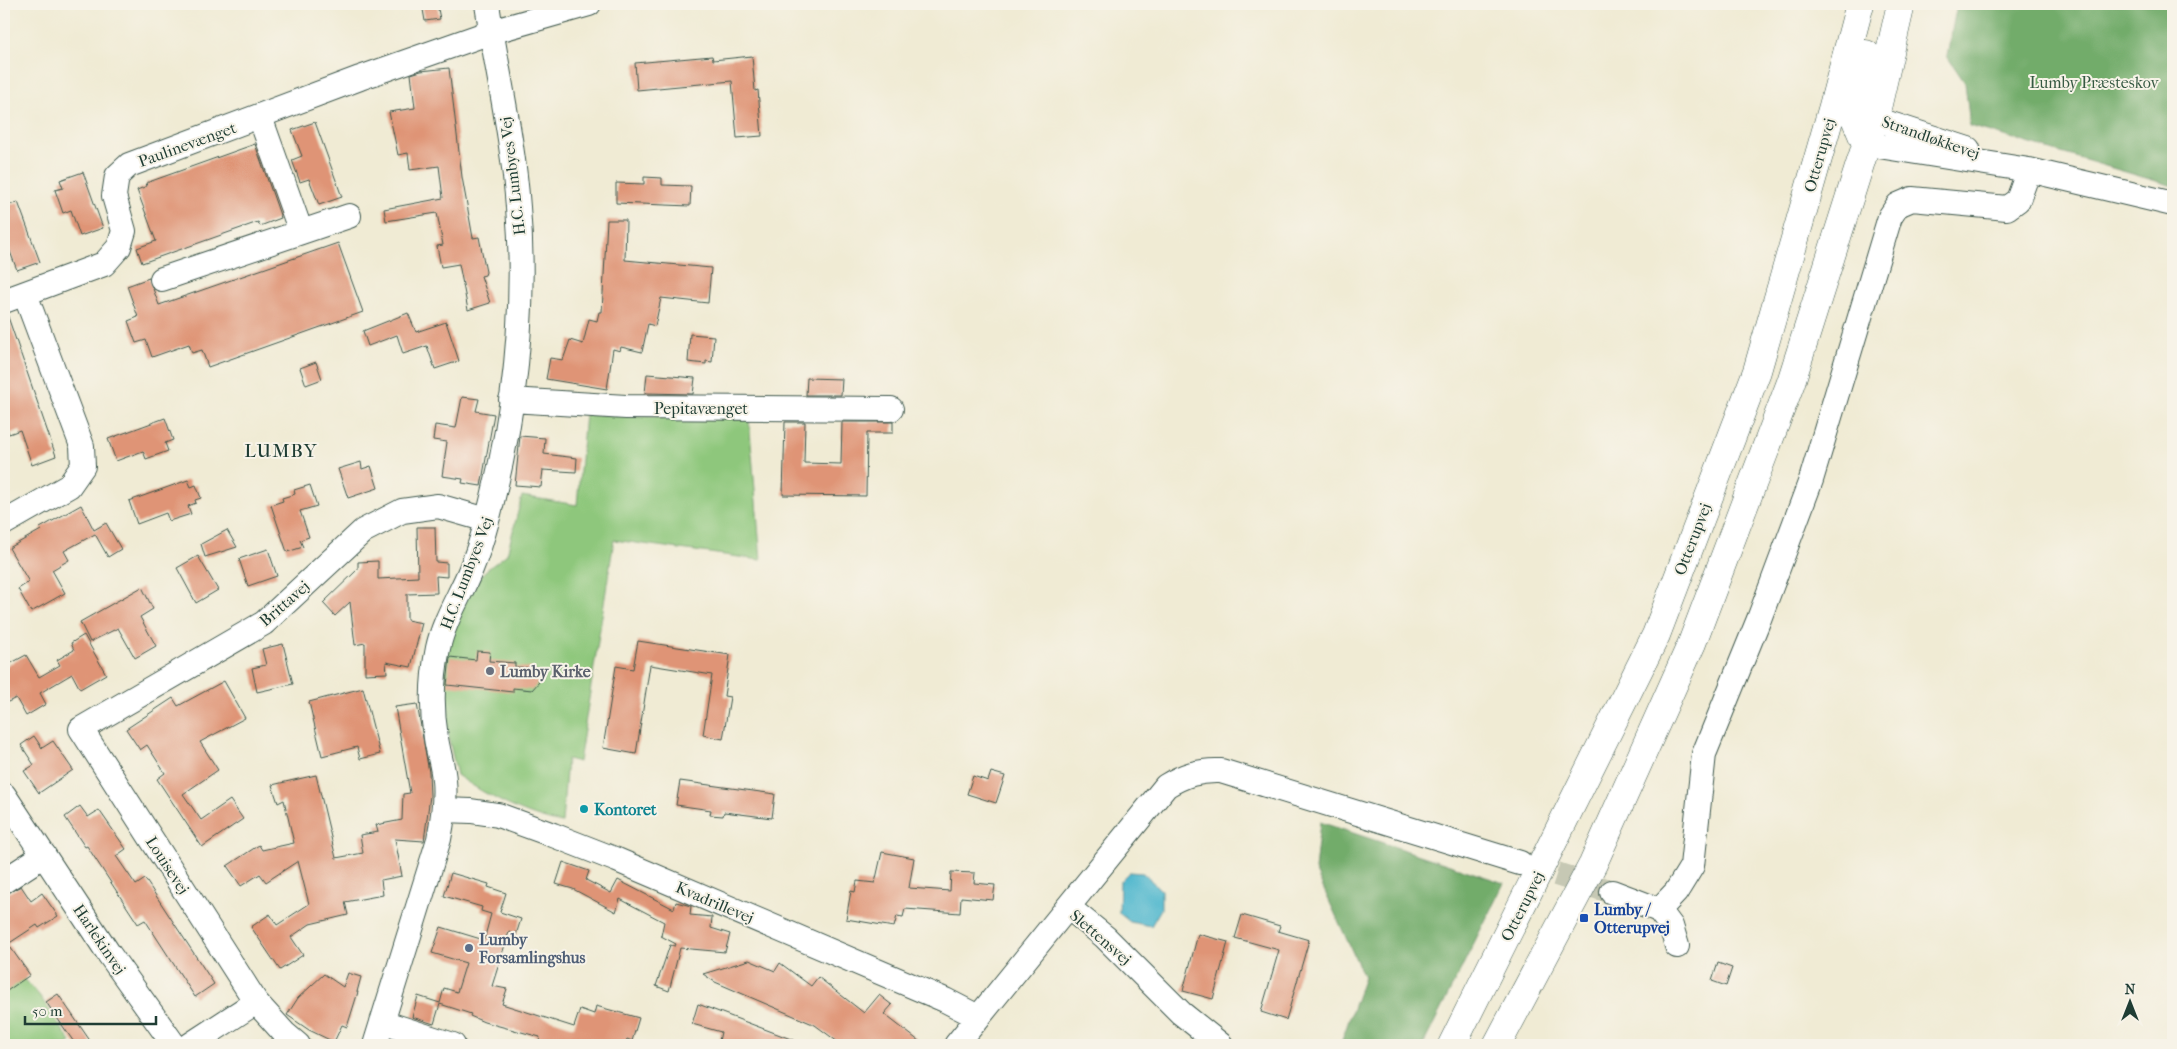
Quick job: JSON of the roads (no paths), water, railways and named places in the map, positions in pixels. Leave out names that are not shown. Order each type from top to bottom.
[{"type":"main road","name":"Otterupvej","points":[[1854,112],[1860,4]]},
{"type":"main road","points":[[1496,1045],[1593,864],[1692,643],[1791,382],[1866,144],[1854,112],[1877,4]]},
{"type":"main road","name":"Otterupvej","points":[[1452,1045],[1656,635],[1854,112],[1900,4]]},
{"type":"street","name":"H.C. Lumbyes Vej","points":[[375,1045],[439,839],[444,810],[444,779],[436,736],[433,706],[437,656],[446,622],[471,568],[487,520],[501,460],[511,400],[521,268],[518,207],[487,4]]},
{"type":"street","name":"Paulinevænget","points":[[4,523],[69,486],[83,466],[82,446],[14,298],[104,264],[119,247],[124,231],[114,196],[118,176],[129,165],[360,78],[491,32],[588,4]]},
{"type":"street","name":"Strandløkkevej","points":[[1854,112],[2029,170]]},
{"type":"street","points":[[260,117],[301,232]]},
{"type":"street","name":"Strandløkkevej","points":[[1866,144],[2029,170],[2173,204]]},
{"type":"street","points":[[1659,910],[1676,892],[1692,866],[1704,754],[1759,619],[1810,480],[1890,217],[1898,205],[1912,199],[2007,208],[2018,200],[2029,170]]},
{"type":"street","points":[[162,279],[349,216]]},
{"type":"street","name":"Pepitavænget","points":[[511,400],[626,407],[891,409]]},
{"type":"street","name":"Brittavej","points":[[81,729],[264,623],[364,530],[402,511],[438,506],[487,520]]},
{"type":"street","name":"Louisevej","points":[[81,729],[256,1002]]},
{"type":"street","points":[[1068,906],[1166,786],[1184,775],[1204,770],[1221,771],[1520,863]]},
{"type":"street","name":"Harlekinvej","points":[[4,795],[109,954],[174,1045]]},
{"type":"street","name":"Kvadrillevej","points":[[444,810],[471,811],[498,816],[562,838],[945,1000],[978,1017]]},
{"type":"street","points":[[4,881],[44,856]]},
{"type":"street","points":[[1612,892],[1659,910],[1670,926],[1677,946]]},
{"type":"street","name":"Slettensvej","points":[[956,1045],[1068,906],[1106,937],[1181,1013],[1221,1045]]},
{"type":"street","points":[[190,1045],[256,1002],[284,1034],[298,1045]]},
{"type":"street","points":[[382,1022],[454,1045]]},
{"type":"water","points":[[1129,872],[1143,873],[1161,890],[1161,909],[1151,926],[1130,922],[1119,913],[1120,881]]},
{"type":"tunnel","points":[[1522,863],[1612,892]]},
{"type":"place","name":"Lumby Kirke","points":[[490,671]]},
{"type":"place","name":"Kontoret","points":[[584,809]]},
{"type":"place","name":"Lumby / Otterupvej","points":[[1584,918]]},
{"type":"place","name":"Lumby Forsamlingshus","points":[[469,948]]},
{"type":"district","name":"LUMBY","points":[[281,450]]},
{"type":"park label","name":"Lumby Præsteskov","points":[[2094,82]]}]
